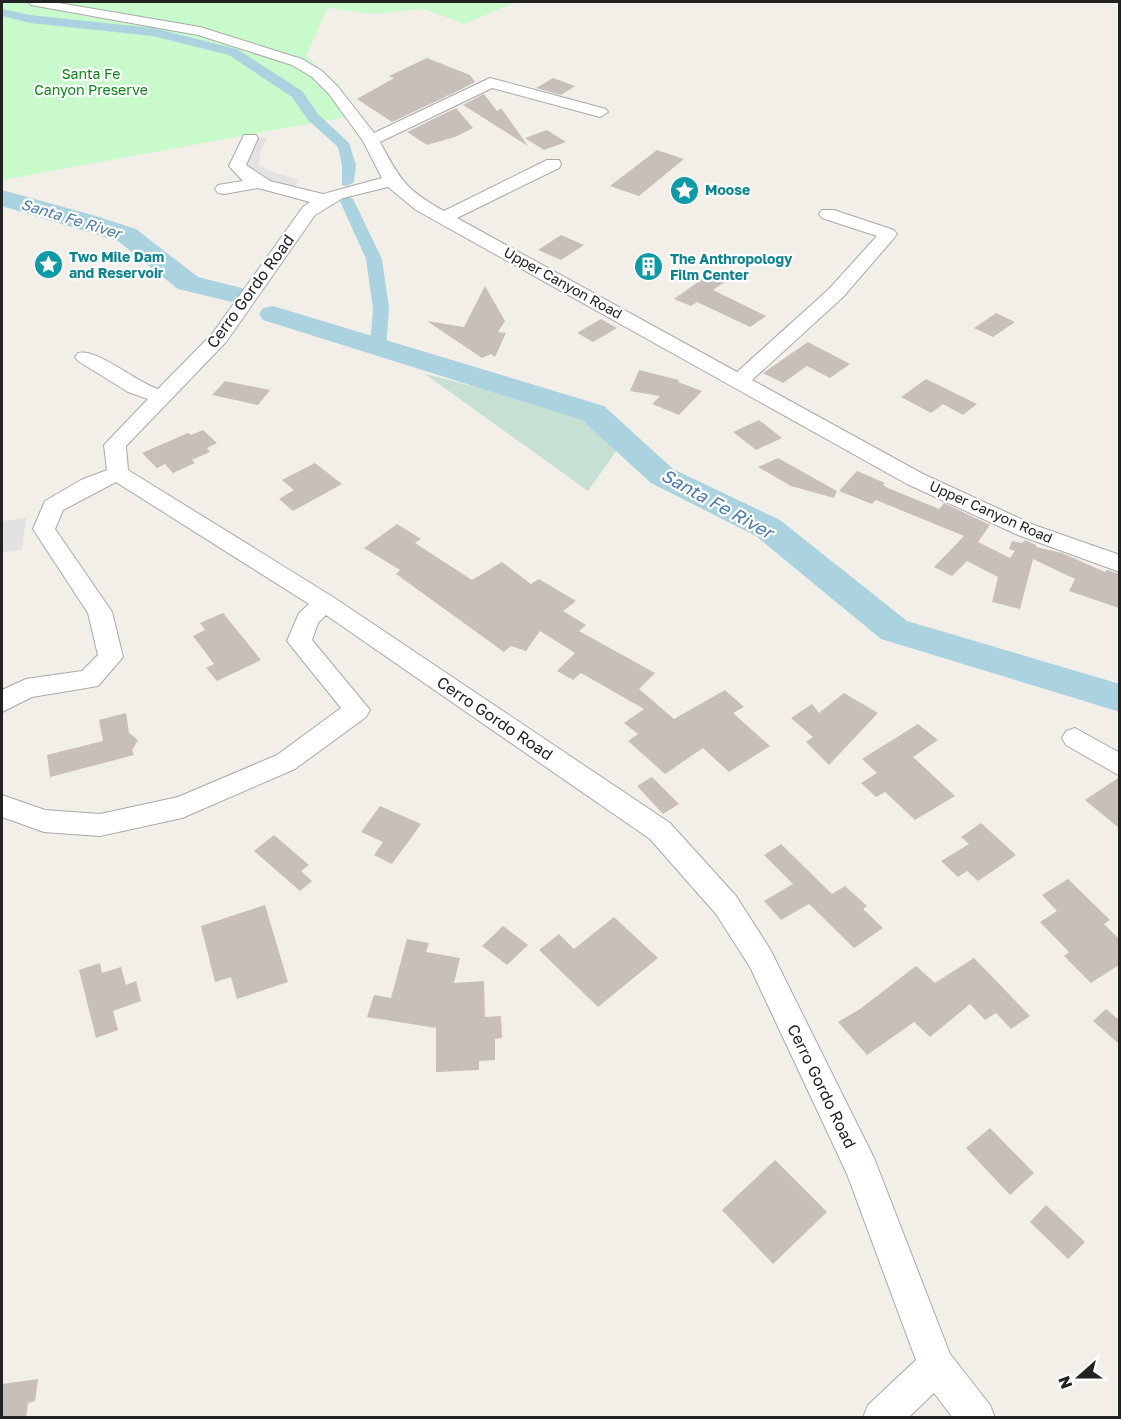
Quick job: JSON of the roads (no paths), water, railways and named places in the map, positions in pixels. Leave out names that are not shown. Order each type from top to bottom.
[{"type":"street","name":"Upper Canyon Road","points":[[36,2],[64,9],[200,31],[297,62],[317,74],[334,91],[371,140],[392,181],[411,199],[915,479],[1026,530],[1119,564]]},
{"type":"street","points":[[371,140],[490,83],[600,112]]},
{"type":"street","points":[[250,138],[237,166],[243,175],[260,183],[326,198],[392,181]]},
{"type":"street","points":[[444,218],[553,164]]},
{"type":"street","points":[[224,189],[260,183]]},
{"type":"street","name":"Cerro Gordo Road","points":[[326,198],[303,219],[219,339],[115,445],[118,473],[325,603],[660,831],[726,905],[760,958],[862,1169],[936,1366],[977,1418]]},
{"type":"street","points":[[740,380],[836,293],[888,234],[828,214]]},
{"type":"street","points":[[85,357],[135,388],[161,396]]},
{"type":"street","points":[[2,702],[26,688],[89,679],[111,657],[100,612],[44,529],[53,506],[89,485],[118,473]]},
{"type":"street","points":[[2,806],[44,821],[100,825],[182,807],[286,762],[357,710],[298,641],[307,619],[325,603]]},
{"type":"street","points":[[1075,738],[1119,766]]},
{"type":"street","points":[[880,1418],[936,1366]]},
{"type":"waterway","points":[[2,13],[30,19],[153,32],[233,52],[297,94],[313,117],[344,146],[349,165],[347,182]]},
{"type":"waterway","name":"Santa Fe River","points":[[2,198],[87,221],[127,235],[188,283],[232,294]]},
{"type":"waterway","points":[[346,199],[374,259],[381,308],[378,348]]},
{"type":"waterway","name":"Santa Fe River","points":[[273,314],[593,413],[662,476],[768,528],[894,630],[1120,698]]},
{"type":"place","name":"Moose","points":[[684,190]]},
{"type":"place","name":"Two Mile Dam and Reservoir","points":[[48,265]]},
{"type":"place","name":"The Anthropology Film Center","points":[[649,267]]},
{"type":"park label","name":"Santa Fe Canyon Preserve","points":[[91,82]]}]
